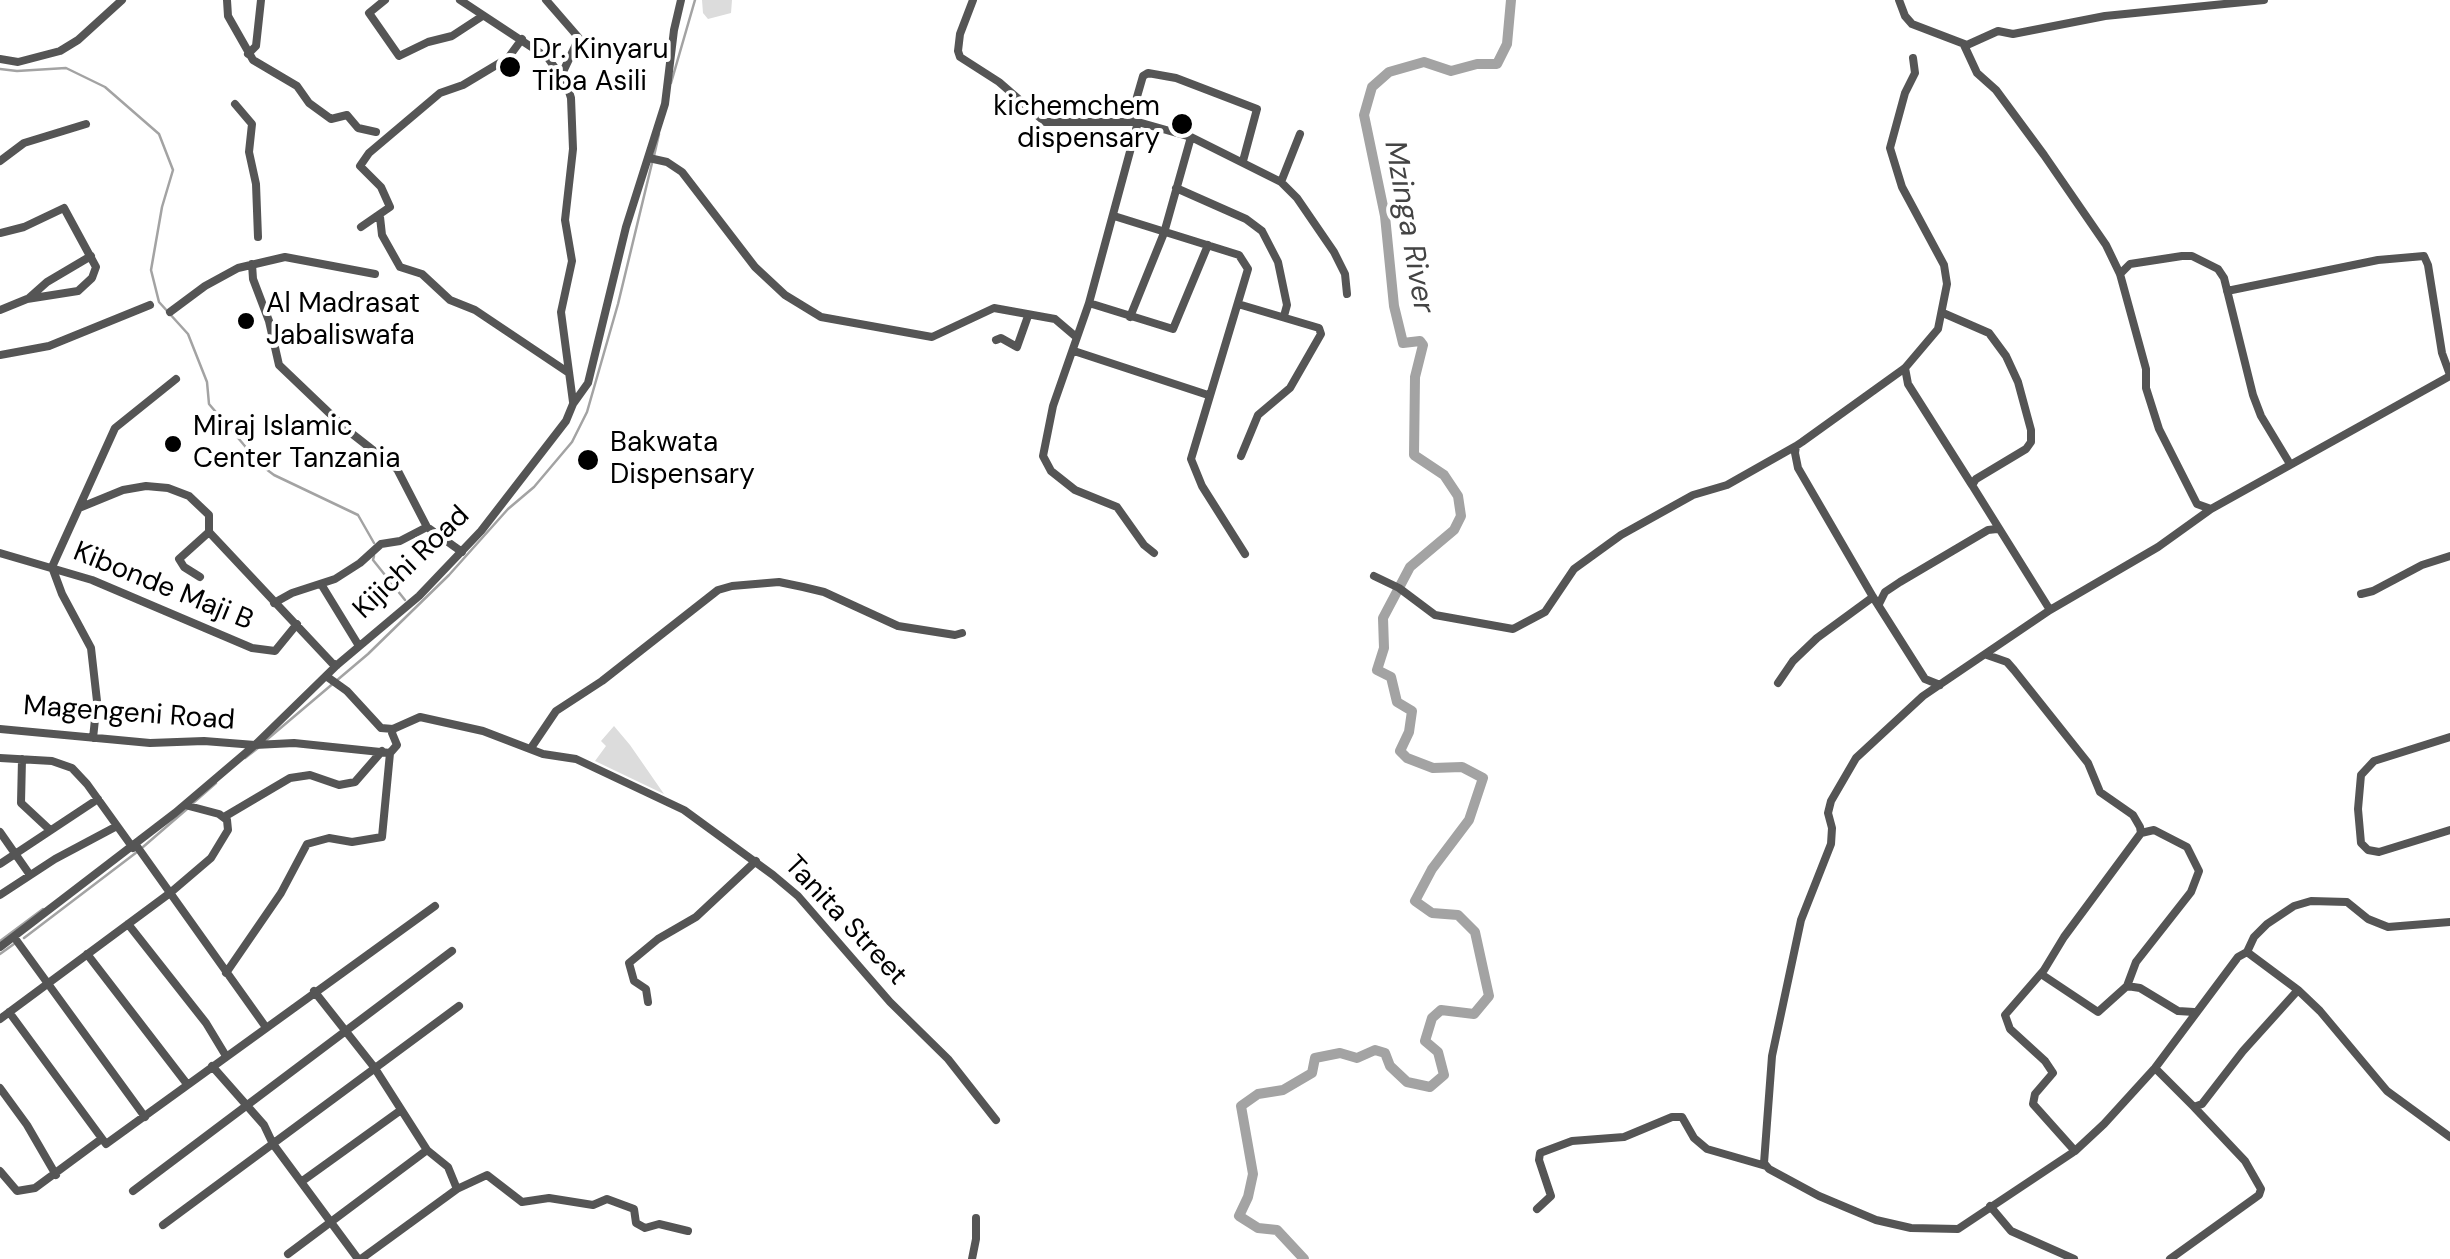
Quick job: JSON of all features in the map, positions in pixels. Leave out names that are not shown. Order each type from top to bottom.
[{"type":"street","points":[[0,59],[18,62],[60,51],[122,0]]},
{"type":"street","points":[[226,0],[228,16],[248,54],[264,68],[298,86],[309,102],[331,119],[346,116],[358,128],[376,132]]},
{"type":"street","points":[[248,54],[256,46],[261,0]]},
{"type":"street","points":[[385,0],[369,13],[399,56],[452,36],[478,14],[482,0]]},
{"type":"street","points":[[460,0],[548,58],[567,84],[573,115],[566,220],[572,262],[562,312],[573,404]]},
{"type":"street","points":[[546,0],[579,38],[561,76]]},
{"type":"street","name":"Kijichi Road","points":[[0,948],[185,805],[255,745],[337,665],[419,596],[462,552],[566,421],[588,383],[626,227],[665,104],[681,0]]},
{"type":"street","points":[[973,0],[960,34],[960,57],[999,82],[1038,118],[1060,124],[1134,121],[1191,137],[1282,182],[1334,252],[1344,274],[1346,294]]},
{"type":"street","points":[[1899,0],[1912,24],[1964,45],[1977,73],[1996,90],[2106,246],[2120,274],[2159,429],[2196,504],[2211,509]]},
{"type":"street","points":[[1964,45],[1998,31],[2020,33],[2104,16],[2264,0]]},
{"type":"street","points":[[361,227],[390,205],[382,187],[360,166],[370,152],[440,93],[462,86],[508,58],[522,39]]},
{"type":"street","points":[[1374,576],[1399,588],[1435,615],[1513,630],[1545,612],[1574,569],[1620,535],[1693,495],[1726,485],[1796,446],[1905,368],[1932,340],[1947,284],[1944,265],[1902,187],[1890,148],[1905,93],[1916,73],[1914,58]]},
{"type":"street","points":[[1154,552],[1144,546],[1117,507],[1075,490],[1045,462],[1047,426],[1114,216],[1143,76],[1176,78],[1257,109],[1242,161]]},
{"type":"street","points":[[235,104],[252,125],[249,157],[256,184],[258,238]]},
{"type":"street","points":[[0,160],[24,143],[86,124]]},
{"type":"street","points":[[1282,182],[1300,134]]},
{"type":"street","points":[[1130,317],[1164,233],[1191,137]]},
{"type":"street","points":[[648,158],[668,162],[682,172],[755,268],[785,295],[821,317],[927,337],[994,308],[1055,319],[1075,336]]},
{"type":"street","points":[[1176,188],[1262,231],[1278,262],[1287,305],[1284,316]]},
{"type":"street","points":[[0,233],[24,227],[64,208],[96,270],[81,290],[0,310]]},
{"type":"street","points":[[380,216],[382,235],[400,267],[422,274],[450,300],[475,310],[569,373]]},
{"type":"street","points":[[1114,216],[1240,255],[1248,269],[1191,454],[1192,464],[1245,554]]},
{"type":"street","points":[[1089,303],[1169,328],[1176,326],[1208,244]]},
{"type":"street","points":[[28,300],[47,282],[91,256]]},
{"type":"street","points":[[2120,274],[2130,264],[2192,256],[2218,268],[2253,396],[2290,464]]},
{"type":"street","points":[[1766,1166],[1767,1100],[1774,1044],[1801,920],[1831,844],[1830,801],[1856,758],[1926,694],[2050,610],[2158,546],[2211,509],[2450,375],[2441,351],[2424,256],[2378,260],[2227,292]]},
{"type":"street","points":[[170,312],[205,286],[252,264],[285,257],[374,274]]},
{"type":"street","points":[[252,264],[279,364],[346,429],[396,469],[427,526],[462,552]]},
{"type":"street","points":[[1238,304],[1319,328],[1321,334],[1290,388],[1258,415],[1240,456]]},
{"type":"street","points":[[0,356],[49,346],[150,305]]},
{"type":"street","points":[[1942,313],[1989,333],[2013,369],[2032,430],[2026,449],[1976,479],[1972,486]]},
{"type":"street","points":[[996,340],[1001,338],[1017,347],[1028,316]]},
{"type":"street","points":[[1074,350],[1208,394]]},
{"type":"street","points":[[1905,368],[1908,384],[2050,610]]},
{"type":"street","points":[[94,738],[97,701],[91,648],[52,567],[115,428],[176,379]]},
{"type":"street","points":[[1796,446],[1798,468],[1925,678],[1926,694]]},
{"type":"street","points":[[1776,455],[1798,468]]},
{"type":"street","points":[[79,508],[123,490],[146,486],[168,488],[189,496],[209,515],[209,532],[337,665]]},
{"type":"street","points":[[274,603],[353,568],[381,544],[400,541],[427,526]]},
{"type":"street","points":[[1778,682],[1817,638],[1874,598],[1988,530],[1997,529]]},
{"type":"street","points":[[200,577],[184,567],[181,556],[209,532]]},
{"type":"street","name":"Kibonde Maji B","points":[[0,553],[52,567],[252,648],[275,651],[297,624]]},
{"type":"street","points":[[2360,594],[2450,556]]},
{"type":"street","points":[[530,748],[556,711],[602,682],[718,590],[732,586],[779,582],[824,592],[898,626],[962,633]]},
{"type":"street","points":[[321,584],[359,646]]},
{"type":"street","points":[[1987,654],[2014,670],[2088,763],[2100,792],[2133,815],[2141,832]]},
{"type":"street","points":[[185,805],[224,816],[290,778],[310,775],[338,785],[355,782],[396,745],[393,729],[382,728],[347,691],[326,676]]},
{"type":"street","points":[[1925,678],[1940,686]]},
{"type":"street","name":"Tanita Street","points":[[393,729],[420,717],[438,719],[543,754],[576,759],[663,798],[756,861],[798,896],[890,1002],[950,1063],[996,1120]]},
{"type":"street","name":"Magengeni Road","points":[[0,729],[94,738],[255,745]]},
{"type":"street","points":[[2450,737],[2380,757],[2365,767],[2358,782],[2358,809],[2361,843],[2368,850],[2379,852],[2450,830]]},
{"type":"street","points":[[255,745],[294,743],[386,752]]},
{"type":"street","points":[[226,972],[281,893],[307,844],[329,838],[339,842],[382,837],[386,752]]},
{"type":"street","points":[[0,758],[66,764],[78,773],[266,1026]]},
{"type":"street","points":[[22,759],[21,803],[50,830]]},
{"type":"street","points":[[0,864],[98,799]]},
{"type":"street","points":[[0,1018],[170,893],[217,850],[228,830],[224,816]]},
{"type":"street","points":[[0,896],[118,826]]},
{"type":"street","points":[[2041,974],[2098,1012],[2127,986],[2136,962],[2191,892],[2198,871],[2186,847],[2154,830],[2141,832],[2041,974],[2007,1010],[2010,1029],[2053,1073],[2035,1094],[2032,1104],[2075,1151]]},
{"type":"street","points":[[0,832],[30,875]]},
{"type":"street","points":[[648,1002],[646,989],[634,981],[629,963],[658,938],[696,917],[756,861]]},
{"type":"street","points":[[1537,1209],[1551,1196],[1540,1154],[1572,1141],[1628,1136],[1672,1117],[1682,1117],[1694,1138],[1707,1149],[1766,1166],[1845,1208],[1911,1228],[1958,1229],[2075,1151],[2155,1068],[2238,956],[2248,952],[2254,937],[2294,906],[2311,901],[2347,902],[2368,919],[2388,926],[2450,922]]},
{"type":"street","points":[[8,1012],[106,1144],[435,906]]},
{"type":"street","points":[[128,924],[206,1023],[226,1056]]},
{"type":"street","points":[[14,938],[145,1117]]},
{"type":"street","points":[[134,1191],[452,951]]},
{"type":"street","points":[[2248,952],[2298,990],[2340,1033],[2387,1092],[2450,1138]]},
{"type":"street","points":[[87,954],[187,1084]]},
{"type":"street","points":[[2127,986],[2140,988],[2170,1008],[2194,1012]]},
{"type":"street","points":[[314,990],[374,1067],[427,1150],[448,1167],[456,1189]]},
{"type":"street","points":[[2194,1107],[2204,1102],[2298,990]]},
{"type":"street","points":[[163,1225],[459,1006]]},
{"type":"street","points":[[212,1066],[264,1125],[273,1144],[329,1223],[360,1259],[456,1189],[487,1175],[522,1202],[550,1198],[593,1205],[608,1199],[634,1208],[636,1224],[645,1228],[659,1224],[688,1230]]},
{"type":"street","points":[[2155,1068],[2244,1161],[2260,1189],[2259,1195],[2170,1259]]},
{"type":"street","points":[[0,1088],[56,1176]]},
{"type":"street","points":[[0,1106],[8,1099]]},
{"type":"street","points":[[302,1182],[402,1110]]},
{"type":"street","points":[[0,1171],[10,1188],[36,1188],[100,1140]]},
{"type":"street","points":[[288,1254],[427,1150]]},
{"type":"street","points":[[1990,1206],[2011,1231],[2074,1259]]},
{"type":"street","points":[[972,1259],[976,1218]]},
{"type":"shaded area","points":[[702,0],[732,0],[731,13],[708,19]]},
{"type":"shaded area","points":[[614,726],[664,794],[595,761],[606,746],[601,741]]},
{"type":"waterway","points":[[671,83],[695,0]]},
{"type":"waterway","name":"Mzinga River","points":[[1304,1259],[1277,1230],[1258,1228],[1239,1216],[1253,1174],[1241,1106],[1258,1094],[1283,1090],[1312,1073],[1315,1058],[1340,1053],[1357,1058],[1375,1050],[1385,1053],[1390,1066],[1407,1082],[1430,1087],[1444,1075],[1438,1052],[1425,1041],[1432,1018],[1441,1010],[1474,1014],[1489,996],[1475,932],[1458,915],[1432,913],[1415,901],[1432,869],[1469,820],[1483,778],[1462,767],[1433,768],[1407,758],[1400,751],[1409,732],[1412,711],[1397,702],[1391,677],[1377,670],[1384,648],[1383,618],[1410,567],[1454,530],[1461,516],[1458,496],[1444,475],[1414,455],[1415,377],[1423,345],[1420,341],[1403,343],[1394,306],[1385,216],[1364,115],[1372,87],[1389,72],[1424,62],[1451,71],[1477,64],[1497,64],[1507,44],[1511,0]]},
{"type":"waterway","points":[[0,69],[66,68],[105,87],[159,134],[173,170],[151,270],[159,302],[188,334],[207,382],[209,404],[262,466],[358,515],[374,543]]},
{"type":"waterway","points":[[654,156],[659,134]]},
{"type":"waterway","points":[[264,742],[368,654],[534,487],[572,442],[587,412],[618,304],[652,163]]},
{"type":"waterway","points":[[374,556],[373,560],[405,600]]},
{"type":"waterway","points":[[245,758],[258,748]]},
{"type":"waterway","points":[[192,804],[216,783]]},
{"type":"waterway","points":[[143,847],[187,809]]},
{"type":"waterway","points":[[24,938],[137,852]]},
{"type":"waterway","points":[[0,941],[43,909]]},
{"type":"waterway","points":[[0,954],[14,944]]},
{"type":"place","name":"Dr. Kinyaru Tiba Asili","points":[[510,67]]},
{"type":"place","name":"kichemchem dispensary","points":[[1182,124]]},
{"type":"place","name":"Al Madrasat Jabaliswafa","points":[[246,321]]},
{"type":"place","name":"Miraj Islamic Center Tanzania","points":[[173,444]]},
{"type":"place","name":"Bakwata Dispensary","points":[[588,460]]}]
